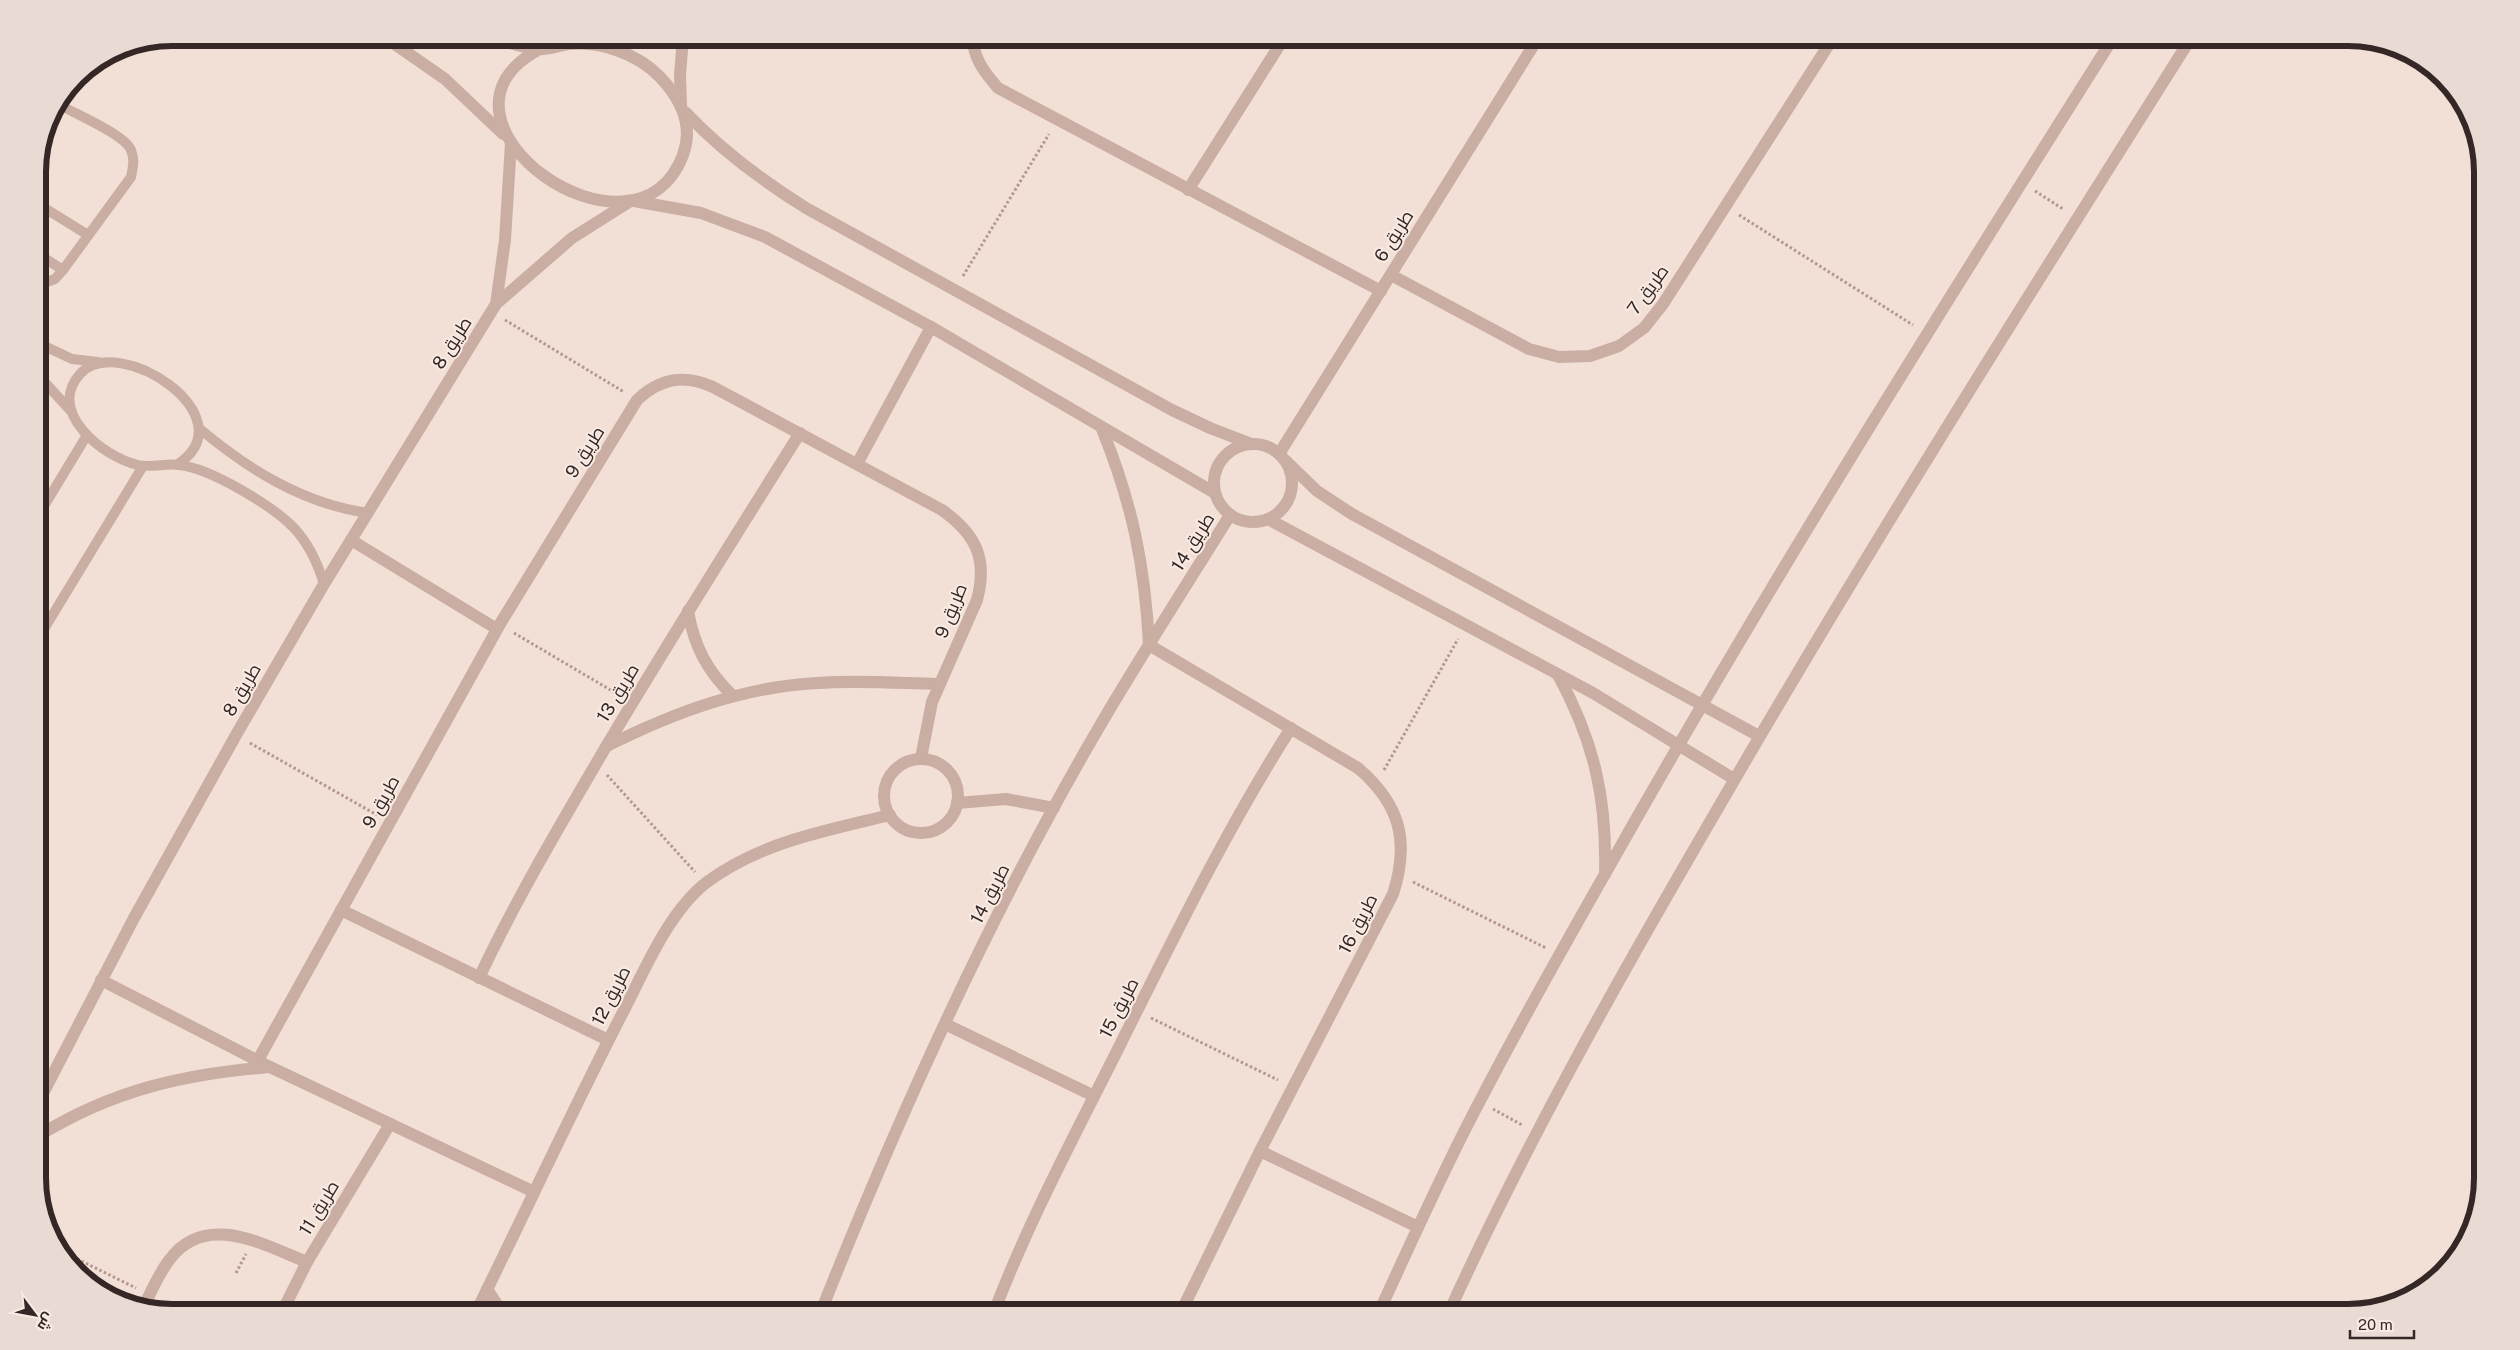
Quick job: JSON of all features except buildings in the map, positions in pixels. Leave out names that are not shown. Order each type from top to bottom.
[{"type":"street","points":[[398,46],[446,78],[509,140],[526,160],[543,175],[563,187],[606,200],[632,202],[701,213],[751,231],[785,247],[931,328],[1215,493]]},
{"type":"street","points":[[523,46],[538,50]]},
{"type":"street","points":[[509,140],[500,121],[499,104],[502,87],[510,71],[522,59],[538,50],[561,46]]},
{"type":"street","points":[[605,46],[626,54],[658,75],[683,108],[730,155],[780,192],[1178,413],[1249,443],[1260,444],[1282,457],[1317,491],[1352,514],[1702,703],[1759,736]]},
{"type":"street","points":[[632,202],[661,187],[674,172],[684,153],[687,133],[680,75],[682,46]]},
{"type":"street","points":[[973,46],[982,69],[998,88],[1188,190],[1381,290]]},
{"type":"street","points":[[1188,190],[1279,46]]},
{"type":"street","name":"طريق 6","points":[[1282,457],[1381,290],[1533,46]]},
{"type":"street","name":"طريق 7","points":[[1391,274],[1529,349],[1559,357],[1590,356],[1619,346],[1644,328],[1663,304],[1828,46]]},
{"type":"street","points":[[1383,1304],[1479,1101],[1558,954],[1678,744],[1927,333],[2108,46]]},
{"type":"street","points":[[1453,1304],[1479,1247],[1537,1133],[1614,987],[1759,736],[1822,629],[2186,46]]},
{"type":"street","name":"طريق 8","points":[[494,308],[505,240],[509,140]]},
{"type":"street","name":"طريق 8","points":[[47,1085],[101,980],[236,735],[324,584],[494,308],[572,238],[632,202]]},
{"type":"street","points":[[857,464],[931,328]]},
{"type":"street","name":"طريق 9","points":[[258,1060],[499,627],[637,400],[649,389],[664,381],[681,378],[698,380],[800,433],[957,520],[969,533],[977,549],[981,565],[982,583],[977,600],[938,684],[926,721],[922,758]]},
{"type":"street","points":[[1102,429],[1119,470],[1132,513],[1141,556],[1149,645]]},
{"type":"street","name":"طريق 13","points":[[480,978],[516,903],[632,703],[800,433]]},
{"type":"street","points":[[1249,443],[1231,450],[1224,457],[1214,474],[1215,493],[1221,505],[1230,515],[1249,522],[1268,519],[1284,507],[1292,489],[1292,479],[1282,457]]},
{"type":"street","name":"طريق 14","points":[[824,1304],[881,1165],[945,1024],[1054,808],[1098,729],[1230,515]]},
{"type":"street","points":[[1268,519],[1467,624],[1678,744],[1734,779]]},
{"type":"street","points":[[351,540],[499,627]]},
{"type":"street","points":[[688,611],[691,630],[702,658],[718,682],[733,696]]},
{"type":"street","name":"طريق 16","points":[[1149,645],[1358,768],[1376,784],[1389,801],[1398,824],[1401,849],[1399,875],[1384,912],[1260,1152],[1186,1304]]},
{"type":"street","points":[[1558,675],[1588,737],[1597,770],[1606,839],[1605,874]]},
{"type":"street","points":[[607,746],[690,709],[733,696],[815,683],[856,681],[938,684]]},
{"type":"street","name":"طريق 15","points":[[997,1304],[1029,1230],[1094,1096],[1226,834],[1291,728]]},
{"type":"street","points":[[922,758],[934,761],[950,773],[958,790],[957,803],[953,815],[934,830],[921,833],[909,831],[898,825],[890,816],[884,794],[886,783],[900,765],[922,758]]},
{"type":"street","points":[[957,803],[1006,799],[1054,808]]},
{"type":"street","name":"طريق 12","points":[[480,1304],[608,1040],[675,917],[705,884],[740,860],[778,843],[890,816]]},
{"type":"street","points":[[340,910],[608,1040]]},
{"type":"street","points":[[101,980],[270,1067],[534,1192]]},
{"type":"street","points":[[945,1024],[1094,1096]]},
{"type":"street","points":[[47,1130],[60,1122],[110,1099],[162,1082],[216,1071],[270,1067]]},
{"type":"street","name":"طريق 11","points":[[286,1304],[307,1262],[390,1124]]},
{"type":"street","points":[[1260,1152],[1418,1227]]},
{"type":"street","points":[[147,1300],[170,1258],[190,1242],[213,1234],[238,1235],[307,1262]]},
{"type":"street","points":[[487,1289],[497,1304]]},
{"type":"lane","points":[[47,281],[54,279],[63,270],[131,177],[134,163],[131,149],[121,138],[64,107]]},
{"type":"lane","points":[[47,210],[88,235]]},
{"type":"lane","points":[[47,260],[63,270]]},
{"type":"lane","points":[[47,347],[72,359],[135,367],[165,381],[189,404],[200,429],[234,455],[295,493],[323,504],[368,513]]},
{"type":"lane","points":[[72,412],[69,401],[75,380],[82,372],[101,362]]},
{"type":"lane","points":[[47,385],[72,412],[87,435],[96,444],[118,458],[143,466],[178,464],[204,472],[227,483],[283,518],[295,529],[313,555],[324,584]]},
{"type":"lane","points":[[178,464],[194,450],[200,429]]},
{"type":"lane","points":[[47,501],[87,435]]},
{"type":"lane","points":[[47,623],[143,466]]},
{"type":"path","points":[[955,290],[1057,120]]},
{"type":"path","points":[[2022,183],[2077,218]]},
{"type":"path","points":[[1725,207],[1927,333]]},
{"type":"path","points":[[494,308],[637,400]]},
{"type":"path","points":[[1376,784],[1467,624]]},
{"type":"path","points":[[499,627],[632,703]]},
{"type":"path","points":[[236,735],[390,822]]},
{"type":"path","points":[[597,763],[705,884]]},
{"type":"path","points":[[1399,875],[1558,954]]},
{"type":"path","points":[[1136,1012],[1293,1087]]},
{"type":"path","points":[[1479,1101],[1537,1133]]},
{"type":"path","points":[[76,1260],[147,1300]]}]
